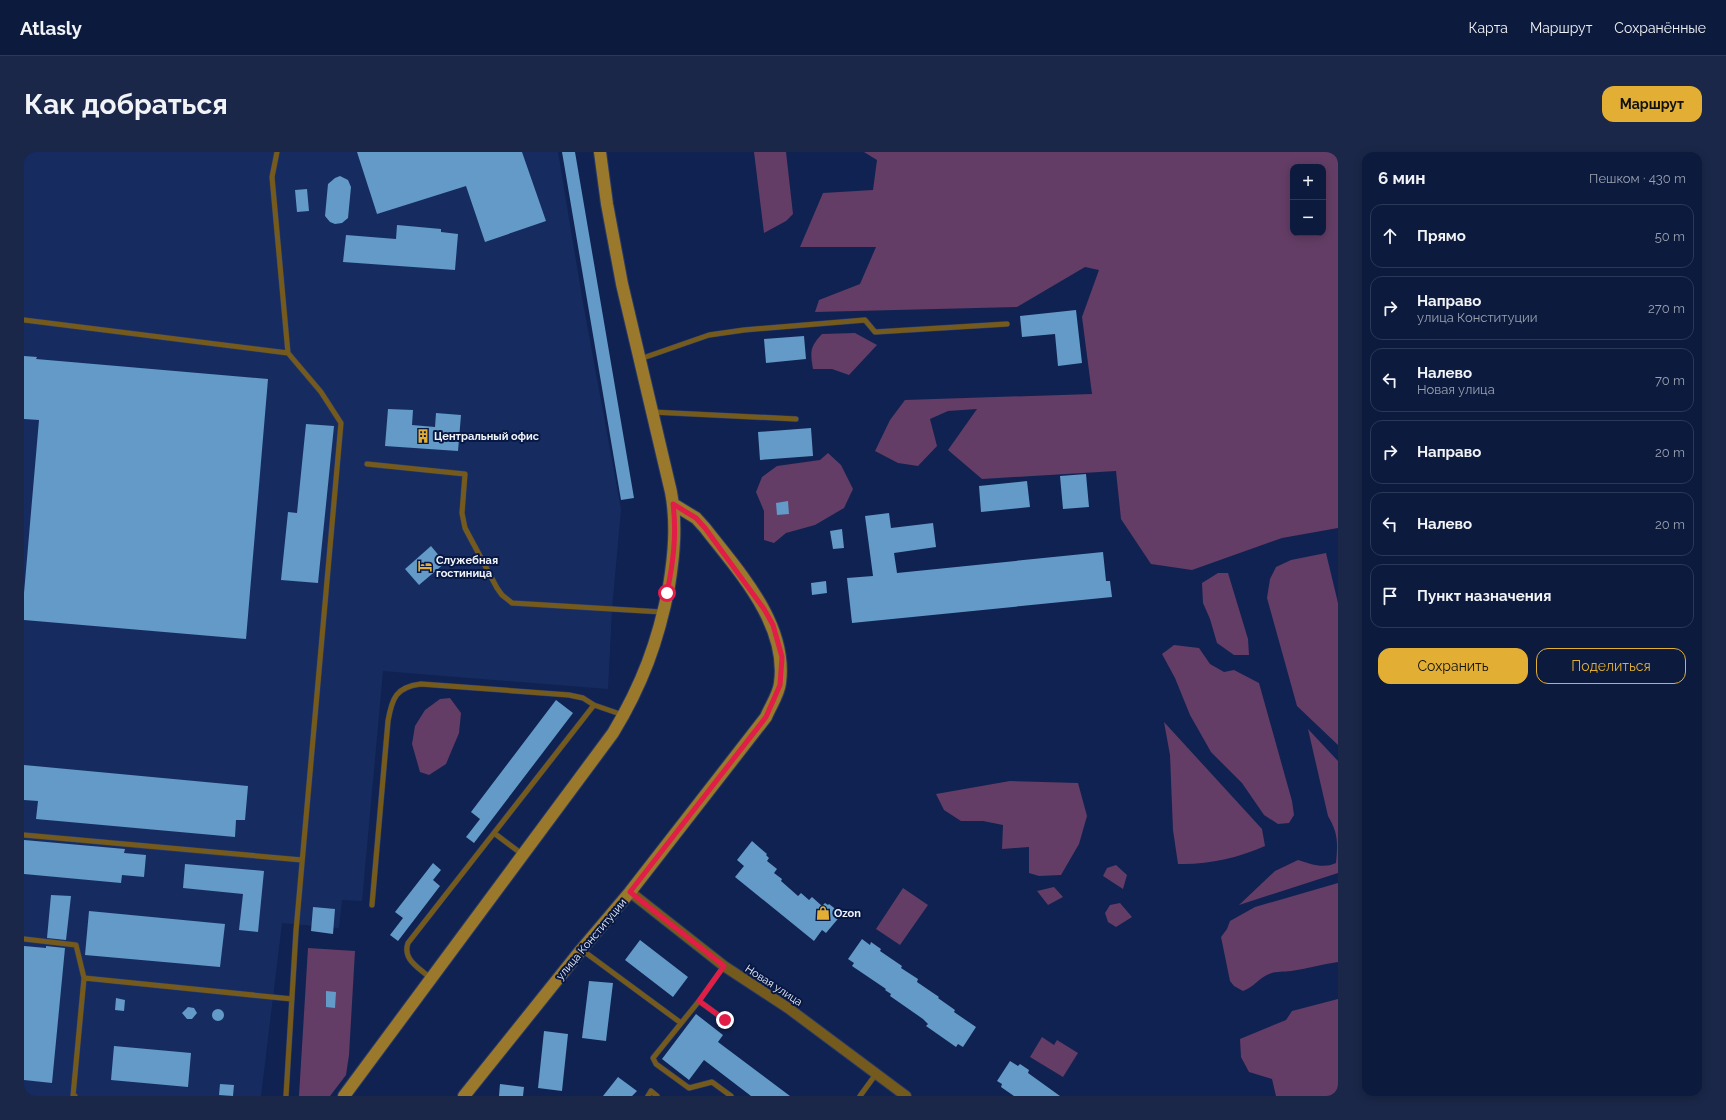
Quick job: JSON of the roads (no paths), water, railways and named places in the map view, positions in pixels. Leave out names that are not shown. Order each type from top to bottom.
[{"type":"street","points":[[344,1096],[599,753],[624,715],[639,686],[653,651],[663,612],[674,549],[675,516],[621,277],[600,152]]},
{"type":"street","name":"улица Конституции","points":[[464,1096],[581,950],[630,892],[766,717],[780,685],[782,657],[773,625],[764,609],[705,528],[696,518],[673,504]]},
{"type":"street","name":"Новая улица","points":[[630,892],[724,966],[788,1008],[906,1096]]},
{"type":"lane","points":[[277,152],[272,177],[288,353],[322,392],[341,423],[302,860],[286,1096]]},
{"type":"lane","points":[[24,320],[288,353]]},
{"type":"lane","points":[[639,360],[709,335],[744,330],[865,320],[875,332],[1007,324]]},
{"type":"lane","points":[[651,412],[796,419]]},
{"type":"lane","points":[[367,464],[465,474],[462,513],[465,528],[497,588],[502,595],[512,603],[663,612]]},
{"type":"lane","points":[[372,905],[388,721],[390,707],[395,696],[402,689],[421,684],[569,695],[583,698],[594,705],[624,715]]},
{"type":"lane","points":[[431,979],[408,959],[406,948],[594,705]]},
{"type":"lane","points":[[494,833],[524,855]]},
{"type":"lane","points":[[24,835],[302,860]]},
{"type":"lane","points":[[24,939],[76,945],[84,978],[73,1096],[75,1096]]},
{"type":"lane","points":[[581,950],[681,1023]]},
{"type":"lane","points":[[724,966],[699,1001],[653,1058],[656,1064],[689,1088],[712,1082],[731,1096]]},
{"type":"lane","points":[[84,978],[292,999]]},
{"type":"lane","points":[[699,1001],[725,1020]]},
{"type":"lane","points":[[860,1096],[876,1074]]},
{"type":"lane","points":[[648,1096],[651,1091],[657,1096]]},
{"type":"place","name":"Центральный офис","points":[[423,436]]},
{"type":"place","name":"Служебная гостиница","points":[[425,566]]},
{"type":"place","name":"Ozon","points":[[823,913]]}]
